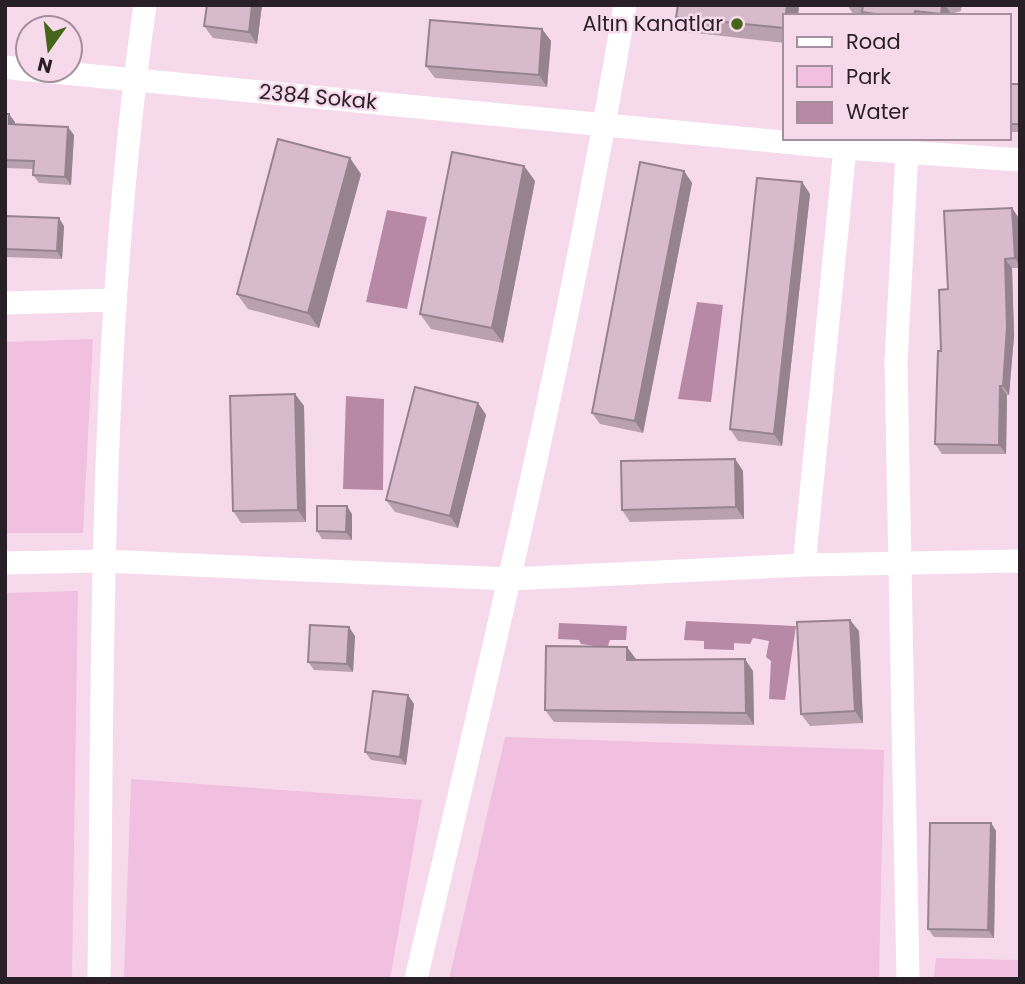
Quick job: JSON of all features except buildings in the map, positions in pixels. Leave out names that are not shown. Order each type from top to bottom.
[{"type":"street","points":[[99,979],[104,561],[114,300],[134,80],[145,5]]},
{"type":"street","points":[[416,979],[510,579],[605,124],[625,5]]},
{"type":"street","name":"2384 Sokak","points":[[84,75],[845,148],[1020,160]]},
{"type":"street","points":[[804,565],[845,148]]},
{"type":"street","points":[[907,152],[896,362],[908,979]]},
{"type":"street","points":[[5,303],[114,300]]},
{"type":"street","points":[[5,563],[104,561],[510,579],[804,565],[1020,561]]},
{"type":"green space","points":[[93,339],[83,533],[5,533],[5,342]]},
{"type":"green space","points":[[78,591],[72,979],[5,979],[5,593]]},
{"type":"green space","points":[[505,737],[884,750],[879,979],[449,979]]},
{"type":"green space","points":[[131,779],[422,800],[390,979],[124,979]]},
{"type":"green space","points":[[936,958],[1020,960],[1020,979],[934,979]]},
{"type":"water","points":[[387,210],[427,217],[407,309],[366,302]]},
{"type":"water","points":[[697,302],[723,305],[711,402],[678,399]]},
{"type":"water","points":[[346,396],[384,399],[383,490],[343,489]]},
{"type":"water","points":[[686,621],[796,626],[785,700],[769,699],[771,661],[766,657],[769,641],[753,638],[750,644],[734,643],[734,650],[704,649],[704,641],[684,640]]},
{"type":"water","points":[[559,623],[627,626],[626,640],[610,640],[607,648],[581,644],[579,640],[558,639]]},
{"type":"place","name":"Altın Kanatlar","points":[[737,24]]}]
